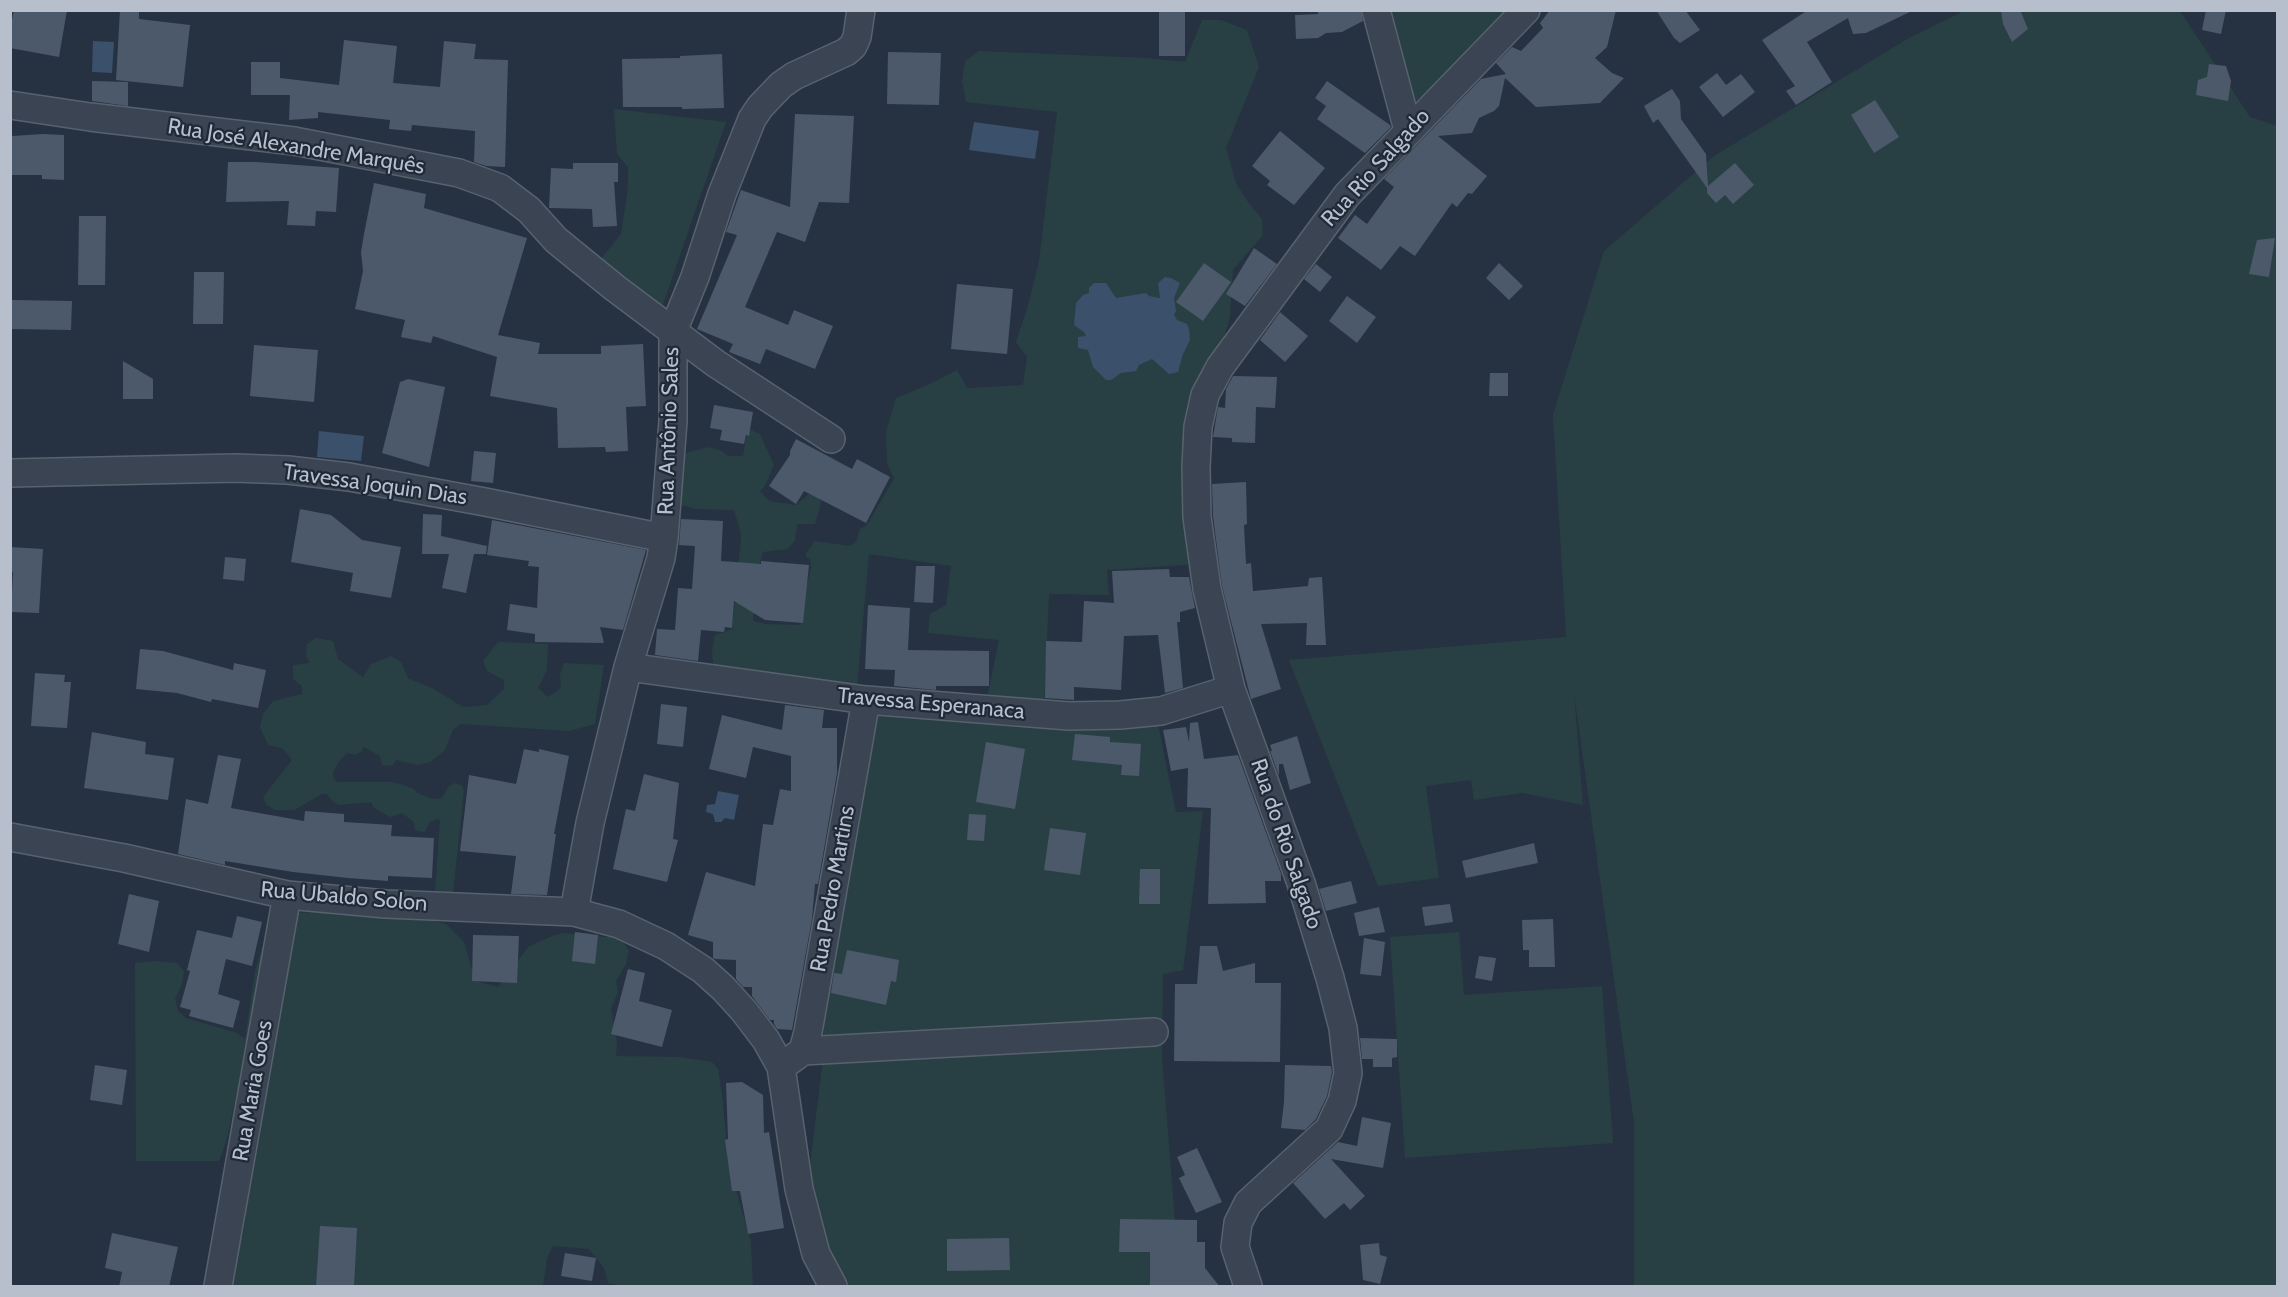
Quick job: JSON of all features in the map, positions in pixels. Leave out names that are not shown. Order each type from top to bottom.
[{"type":"street","name":"Rua Antônio Sales","points":[[574,912],[590,823],[628,667],[661,558],[673,421],[673,331],[695,277],[722,194],[752,119],[781,85],[794,76],[846,52],[853,46],[857,37],[861,10]]},
{"type":"street","points":[[1376,10],[1408,130]]},
{"type":"street","name":"Rua Rio Salgado","points":[[1220,367],[1347,195],[1526,10]]},
{"type":"street","name":"Rua José Alexandre Marquês","points":[[10,105],[90,117],[294,141],[459,173],[500,188],[529,210],[556,240],[715,363],[831,439]]},
{"type":"street","name":"Rua do Rio Salgado","points":[[1220,367],[1205,395],[1198,427],[1197,517],[1207,589],[1232,689],[1301,883],[1327,967],[1343,1028],[1348,1073],[1342,1101],[1329,1129],[1248,1203],[1238,1223],[1235,1247],[1248,1287]]},
{"type":"street","name":"Travessa Joquin Dias","points":[[10,473],[235,468],[288,470],[349,477],[664,538]]},
{"type":"street","name":"Travessa Esperanaca","points":[[628,667],[866,700],[1090,717],[1161,711],[1232,689]]},
{"type":"street","name":"Rua Pedro Martins","points":[[803,1051],[866,700]]},
{"type":"street","name":"Rua Ubaldo Solon","points":[[10,837],[124,858],[287,895],[386,904],[574,912]]},
{"type":"street","name":"Rua Maria Goes","points":[[218,1287],[287,895]]},
{"type":"street","points":[[574,912],[619,924],[666,946],[703,970],[744,1011],[766,1040],[781,1067],[799,1189],[816,1254],[832,1287]]},
{"type":"street","points":[[781,1067],[803,1051],[1154,1032]]},
{"type":"green space","points":[[1381,11],[1515,11],[1439,84],[1420,97],[1409,109]]},
{"type":"green space","points":[[1964,11],[2180,11],[2250,117],[2277,126],[2277,1286],[1634,1286],[1634,1123],[1574,693],[1583,805],[1522,793],[1474,800],[1471,780],[1426,786],[1439,878],[1378,886],[1289,660],[1566,637],[1553,415],[1604,251],[1714,156],[1909,38]]},
{"type":"green space","points":[[1202,20],[1221,20],[1247,30],[1259,67],[1226,148],[1236,183],[1262,219],[1263,235],[1233,270],[1230,317],[1220,350],[1197,564],[1107,570],[1109,595],[1049,594],[1044,707],[986,703],[999,640],[928,633],[930,614],[946,605],[951,566],[869,554],[857,686],[714,673],[712,652],[715,635],[732,629],[741,540],[740,530],[734,510],[696,509],[682,505],[682,464],[686,453],[707,447],[722,451],[728,456],[743,456],[746,438],[751,430],[760,434],[774,465],[765,486],[760,491],[769,501],[796,505],[810,493],[821,496],[815,524],[797,524],[795,540],[788,549],[763,552],[759,565],[753,621],[765,624],[801,625],[805,591],[811,568],[810,559],[806,557],[806,553],[815,541],[850,546],[856,542],[860,529],[866,526],[894,479],[887,463],[886,432],[896,398],[957,370],[967,388],[1023,385],[1027,357],[1016,342],[1039,261],[1057,112],[966,102],[962,81],[965,61],[979,51],[1147,58],[1185,62]]},
{"type":"green space","points":[[614,109],[726,122],[660,313],[595,266],[621,234],[628,187],[628,167],[617,154]]},
{"type":"green space","points":[[316,638],[333,641],[338,659],[363,677],[371,664],[391,656],[401,662],[408,678],[432,688],[463,707],[487,705],[504,689],[504,680],[487,671],[483,661],[498,642],[548,644],[547,670],[538,688],[548,697],[561,688],[560,674],[564,663],[604,665],[595,724],[569,731],[461,724],[453,730],[445,750],[430,762],[418,765],[396,760],[392,766],[382,765],[380,756],[364,747],[355,755],[347,753],[333,773],[334,779],[338,782],[392,782],[414,789],[417,793],[433,799],[442,798],[449,786],[455,783],[462,785],[464,791],[453,893],[435,892],[440,820],[436,819],[429,823],[426,831],[422,832],[415,830],[414,822],[402,813],[390,817],[374,808],[371,802],[339,805],[333,802],[327,794],[322,794],[294,810],[275,810],[267,805],[263,797],[292,760],[282,748],[268,745],[260,727],[263,714],[273,701],[302,694],[302,686],[293,679],[293,665],[310,663],[306,656],[307,644]]},
{"type":"green space","points":[[872,714],[1158,724],[1176,812],[1203,811],[1183,970],[1163,974],[1162,1056],[1180,1286],[843,1286],[826,1245],[809,1173],[823,1059],[824,1012]]},
{"type":"green space","points":[[363,908],[392,910],[446,924],[464,942],[472,970],[479,982],[498,987],[528,947],[552,936],[564,933],[620,938],[629,951],[626,964],[616,981],[618,992],[611,1008],[617,1043],[616,1056],[679,1057],[712,1062],[718,1069],[728,1163],[751,1242],[753,1286],[623,1286],[608,1283],[604,1268],[589,1249],[553,1246],[547,1259],[543,1286],[213,1286],[243,1236],[255,1148],[242,1091],[242,1071],[226,1142],[219,1161],[136,1161],[135,963],[155,961],[177,963],[184,971],[182,984],[175,999],[178,1011],[186,1018],[237,1033],[245,1039],[255,971],[270,922],[298,913]]},
{"type":"green space","points":[[1459,932],[1464,995],[1602,986],[1613,1143],[1405,1158],[1390,937]]},
{"type":"water","points":[[93,41],[114,42],[112,73],[92,72]]},
{"type":"water","points":[[974,122],[1039,131],[1035,159],[969,150]]},
{"type":"water","points":[[1165,277],[1180,283],[1174,298],[1176,311],[1174,315],[1177,320],[1187,324],[1189,329],[1190,340],[1178,372],[1169,374],[1152,359],[1139,365],[1136,371],[1121,373],[1111,380],[1106,380],[1093,367],[1088,350],[1078,348],[1078,337],[1086,336],[1074,325],[1076,303],[1083,295],[1089,293],[1089,288],[1094,283],[1106,283],[1116,298],[1146,293],[1149,296],[1160,298],[1158,283]]},
{"type":"water","points":[[319,431],[364,436],[361,461],[317,457]]},
{"type":"water","points":[[718,791],[739,795],[734,820],[725,818],[721,822],[715,822],[713,814],[706,812],[707,805],[715,804]]},
{"type":"building","points":[[14,10],[67,10],[59,57],[10,48],[10,29]]},
{"type":"building","points":[[120,10],[139,10],[139,19],[190,25],[183,87],[116,80]]},
{"type":"building","points":[[1159,10],[1185,10],[1185,56],[1159,56]]},
{"type":"building","points":[[1318,10],[1361,10],[1363,21],[1342,32],[1326,33],[1318,38],[1296,39],[1295,15],[1318,14]]},
{"type":"building","points":[[1550,10],[1616,10],[1607,47],[1595,58],[1612,73],[1624,78],[1600,103],[1536,107],[1505,78],[1499,106],[1479,118],[1472,133],[1438,136],[1487,176],[1472,194],[1468,193],[1457,207],[1452,203],[1415,256],[1400,246],[1381,270],[1338,238],[1355,215],[1367,224],[1394,187],[1384,179],[1481,79],[1506,74],[1496,63],[1512,47],[1521,51],[1543,28],[1540,23]]},
{"type":"building","points":[[1656,10],[1685,10],[1700,30],[1680,43],[1674,38]]},
{"type":"building","points":[[1808,10],[1914,10],[1866,33],[1853,34],[1848,18],[1807,42],[1832,82],[1796,105],[1786,91],[1795,86],[1762,40]]},
{"type":"building","points":[[2001,10],[2020,10],[2028,29],[2012,42],[2003,24]]},
{"type":"building","points":[[2206,10],[2226,10],[2221,34],[2202,30]]},
{"type":"building","points":[[344,40],[397,46],[393,83],[440,87],[444,41],[476,44],[474,59],[508,60],[505,167],[486,166],[474,162],[475,131],[412,125],[411,131],[389,129],[390,120],[318,112],[318,118],[289,120],[290,95],[251,95],[251,62],[280,62],[280,78],[339,85]]},
{"type":"building","points":[[888,52],[941,53],[939,105],[887,104]]},
{"type":"building","points":[[722,54],[724,108],[623,107],[622,59],[680,58],[680,56]]},
{"type":"building","points":[[2209,64],[2226,66],[2231,81],[2228,101],[2196,95],[2198,80],[2207,77]]},
{"type":"building","points":[[1717,73],[1726,85],[1741,74],[1755,92],[1723,117],[1699,87]]},
{"type":"building","points":[[92,81],[128,82],[128,106],[92,101]]},
{"type":"building","points":[[1327,81],[1390,125],[1391,127],[1365,153],[1317,119],[1326,106],[1315,98]]},
{"type":"building","points":[[1672,89],[1680,101],[1681,119],[1706,154],[1708,186],[1735,163],[1754,185],[1733,204],[1725,195],[1716,203],[1658,119],[1653,123],[1644,106]]},
{"type":"building","points":[[1875,100],[1899,137],[1874,153],[1851,115]]},
{"type":"building","points":[[795,114],[854,116],[849,203],[819,202],[805,242],[777,232],[745,307],[788,325],[794,310],[833,326],[815,369],[766,349],[760,364],[729,352],[733,344],[697,329],[737,235],[726,232],[741,190],[790,207]]},
{"type":"building","points":[[1280,131],[1325,168],[1294,205],[1267,185],[1270,181],[1252,166]]},
{"type":"building","points":[[64,135],[64,180],[42,179],[42,175],[12,175],[12,136]]},
{"type":"building","points":[[228,162],[339,168],[336,212],[316,211],[315,226],[287,225],[289,201],[226,202]]},
{"type":"building","points":[[573,163],[618,163],[618,182],[614,182],[617,226],[593,227],[592,209],[549,208],[551,168],[573,169]]},
{"type":"building","points":[[374,183],[426,194],[424,208],[527,238],[498,335],[540,343],[538,354],[601,354],[601,346],[643,344],[646,406],[626,407],[628,451],[606,452],[605,447],[558,448],[557,408],[490,396],[497,357],[433,336],[431,343],[401,337],[405,320],[355,309],[363,271],[361,252]]},
{"type":"building","points":[[79,216],[106,216],[105,285],[78,285]]},
{"type":"building","points":[[2275,238],[2269,277],[2249,274],[2257,240]]},
{"type":"building","points":[[1254,248],[1277,264],[1245,306],[1226,294]]},
{"type":"building","points":[[1204,263],[1231,282],[1203,321],[1176,302]]},
{"type":"building","points":[[1499,263],[1523,286],[1509,300],[1486,278]]},
{"type":"building","points":[[1316,264],[1332,277],[1320,292],[1304,279]]},
{"type":"building","points":[[194,272],[224,272],[223,324],[193,324]]},
{"type":"building","points":[[957,284],[1013,289],[1007,354],[951,349]]},
{"type":"building","points":[[1347,296],[1376,317],[1357,343],[1329,321]]},
{"type":"building","points":[[12,300],[72,301],[71,330],[12,329]]},
{"type":"building","points":[[1280,312],[1308,336],[1285,362],[1260,340]]},
{"type":"building","points":[[254,345],[318,350],[314,402],[250,396]]},
{"type":"building","points":[[123,361],[153,379],[153,399],[123,399]]},
{"type":"building","points":[[1490,373],[1508,373],[1508,396],[1489,396]]},
{"type":"building","points":[[1233,376],[1277,377],[1275,408],[1256,407],[1255,443],[1232,442],[1232,438],[1213,437],[1218,407],[1225,408],[1226,389]]},
{"type":"building","points":[[408,379],[445,387],[429,467],[382,453],[400,382]]},
{"type":"building","points":[[714,405],[753,412],[749,436],[746,435],[744,444],[720,440],[722,430],[710,428]]},
{"type":"building","points":[[796,439],[852,469],[857,459],[890,477],[866,523],[804,491],[796,504],[769,486],[790,455]]},
{"type":"building","points":[[474,451],[496,453],[493,483],[471,481]]},
{"type":"building","points":[[1246,482],[1247,524],[1244,525],[1246,564],[1251,563],[1253,591],[1308,586],[1309,578],[1322,577],[1326,645],[1306,645],[1307,623],[1261,624],[1281,689],[1251,699],[1222,586],[1213,516],[1212,484]]},
{"type":"building","points":[[300,509],[331,515],[362,540],[401,547],[391,598],[350,591],[353,573],[291,562]]},
{"type":"building","points":[[423,514],[442,515],[441,536],[487,546],[486,554],[474,554],[466,593],[442,588],[449,554],[422,554]]},
{"type":"building","points":[[681,519],[723,521],[721,561],[761,564],[761,561],[809,565],[803,623],[765,620],[734,601],[732,628],[725,627],[724,632],[701,630],[698,661],[655,655],[657,629],[675,630],[678,588],[692,589],[695,546],[679,545]]},
{"type":"building","points":[[492,520],[646,550],[623,630],[600,627],[604,643],[535,642],[535,634],[507,630],[510,604],[537,608],[539,567],[528,566],[529,561],[487,555]]},
{"type":"building","points":[[10,547],[43,549],[39,613],[11,612],[13,572],[10,572]]},
{"type":"building","points":[[225,557],[246,559],[244,581],[223,579]]},
{"type":"building","points":[[916,566],[935,566],[933,603],[914,602]]},
{"type":"building","points":[[1169,569],[1170,577],[1189,577],[1195,608],[1180,612],[1180,622],[1177,622],[1183,688],[1165,693],[1158,635],[1124,636],[1121,690],[1074,687],[1074,700],[1045,698],[1046,641],[1082,642],[1084,601],[1114,603],[1112,571]]},
{"type":"building","points":[[868,605],[910,608],[908,650],[989,651],[989,686],[936,686],[936,690],[894,686],[895,670],[865,669]]},
{"type":"building","points":[[140,649],[163,651],[233,670],[234,663],[266,670],[258,708],[212,699],[211,702],[177,693],[136,689]]},
{"type":"building","points":[[35,673],[65,675],[64,682],[71,682],[67,728],[31,726]]},
{"type":"building","points":[[661,704],[687,707],[683,747],[657,744]]},
{"type":"building","points":[[785,705],[824,710],[822,728],[837,728],[837,773],[818,884],[815,884],[812,919],[792,1030],[777,1029],[774,1020],[770,1020],[752,996],[752,987],[743,987],[736,979],[736,960],[713,958],[713,942],[688,935],[706,872],[755,886],[763,824],[773,825],[780,789],[791,791],[791,756],[753,747],[746,778],[709,769],[722,715],[782,730]]},
{"type":"building","points":[[1198,722],[1204,759],[1238,755],[1281,874],[1281,881],[1265,881],[1266,903],[1208,904],[1211,808],[1187,807],[1188,768],[1171,771],[1163,730],[1186,727],[1189,742],[1190,723]]},
{"type":"building","points":[[92,732],[146,742],[145,754],[174,758],[168,800],[84,788]]},
{"type":"building","points":[[1075,734],[1110,737],[1110,742],[1141,744],[1139,776],[1121,775],[1122,765],[1072,760]]},
{"type":"building","points":[[1297,736],[1311,783],[1290,790],[1283,764],[1279,764],[1279,776],[1270,745]]},
{"type":"building","points":[[986,742],[1025,749],[1015,809],[976,802]]},
{"type":"building","points":[[524,749],[539,752],[539,749],[569,756],[554,834],[556,834],[547,895],[511,894],[516,856],[460,851],[469,775],[516,784]]},
{"type":"building","points":[[218,755],[241,759],[231,808],[304,821],[305,811],[344,814],[344,822],[392,825],[391,836],[434,838],[432,878],[388,876],[388,881],[348,878],[225,861],[225,865],[178,854],[186,799],[208,804]]},
{"type":"building","points":[[644,774],[679,783],[673,839],[678,840],[667,882],[613,869],[626,809],[635,811]]},
{"type":"building","points":[[969,814],[986,815],[984,841],[967,840]]},
{"type":"building","points":[[1050,828],[1086,833],[1080,875],[1044,870]]},
{"type":"building","points":[[1534,843],[1538,863],[1466,878],[1462,861]]},
{"type":"building","points":[[1140,869],[1160,869],[1160,904],[1139,904]]},
{"type":"building","points":[[1351,881],[1357,903],[1326,911],[1319,889]]},
{"type":"building","points":[[129,894],[159,901],[149,952],[118,944]]},
{"type":"building","points":[[1450,904],[1453,922],[1425,926],[1422,907]]},
{"type":"building","points":[[1379,907],[1385,932],[1359,936],[1354,913]]},
{"type":"building","points":[[237,916],[262,922],[252,966],[226,959],[218,994],[240,1001],[233,1028],[189,1016],[191,1010],[180,1007],[190,971],[187,970],[197,930],[232,938]]},
{"type":"building","points":[[1553,919],[1555,967],[1529,967],[1529,950],[1523,950],[1522,920]]},
{"type":"building","points":[[575,932],[598,935],[595,964],[572,961]]},
{"type":"building","points":[[473,935],[519,936],[517,983],[472,981]]},
{"type":"building","points":[[1364,938],[1385,942],[1381,976],[1360,974]]},
{"type":"building","points":[[1200,946],[1217,946],[1223,971],[1255,963],[1255,983],[1281,983],[1280,1062],[1174,1061],[1175,984],[1197,984]]},
{"type":"building","points":[[847,950],[899,960],[896,982],[891,981],[886,1005],[831,993],[834,973],[842,974]]},
{"type":"building","points":[[1479,956],[1496,958],[1492,981],[1475,978]]},
{"type":"building","points":[[628,969],[645,973],[639,1001],[672,1010],[662,1047],[611,1034]]},
{"type":"building","points":[[1360,1038],[1397,1039],[1397,1057],[1392,1058],[1392,1067],[1373,1067],[1373,1059],[1362,1059]]},
{"type":"building","points":[[95,1065],[127,1070],[122,1105],[90,1100]]},
{"type":"building","points":[[1285,1065],[1331,1066],[1327,1096],[1316,1119],[1305,1130],[1281,1128]]},
{"type":"building","points":[[742,1082],[763,1095],[764,1133],[769,1132],[784,1228],[748,1234],[740,1191],[732,1191],[725,1140],[728,1139],[726,1083]]},
{"type":"building","points":[[1362,1117],[1391,1123],[1383,1168],[1331,1159],[1365,1196],[1350,1210],[1344,1203],[1325,1219],[1293,1183],[1338,1142],[1357,1146]]},
{"type":"building","points":[[1197,1148],[1222,1202],[1196,1213],[1179,1178],[1185,1175],[1177,1157]]},
{"type":"building","points":[[1120,1219],[1197,1220],[1197,1242],[1205,1242],[1205,1268],[1220,1287],[1150,1287],[1150,1252],[1119,1252]]},
{"type":"building","points":[[320,1226],[357,1228],[354,1287],[316,1287]]},
{"type":"building","points":[[112,1233],[178,1247],[169,1287],[119,1287],[122,1272],[105,1268]]},
{"type":"building","points":[[1009,1238],[1010,1270],[947,1271],[947,1239]]},
{"type":"building","points":[[1379,1243],[1380,1255],[1387,1257],[1380,1284],[1363,1280],[1360,1245]]},
{"type":"building","points":[[565,1253],[596,1258],[592,1281],[561,1276]]}]
